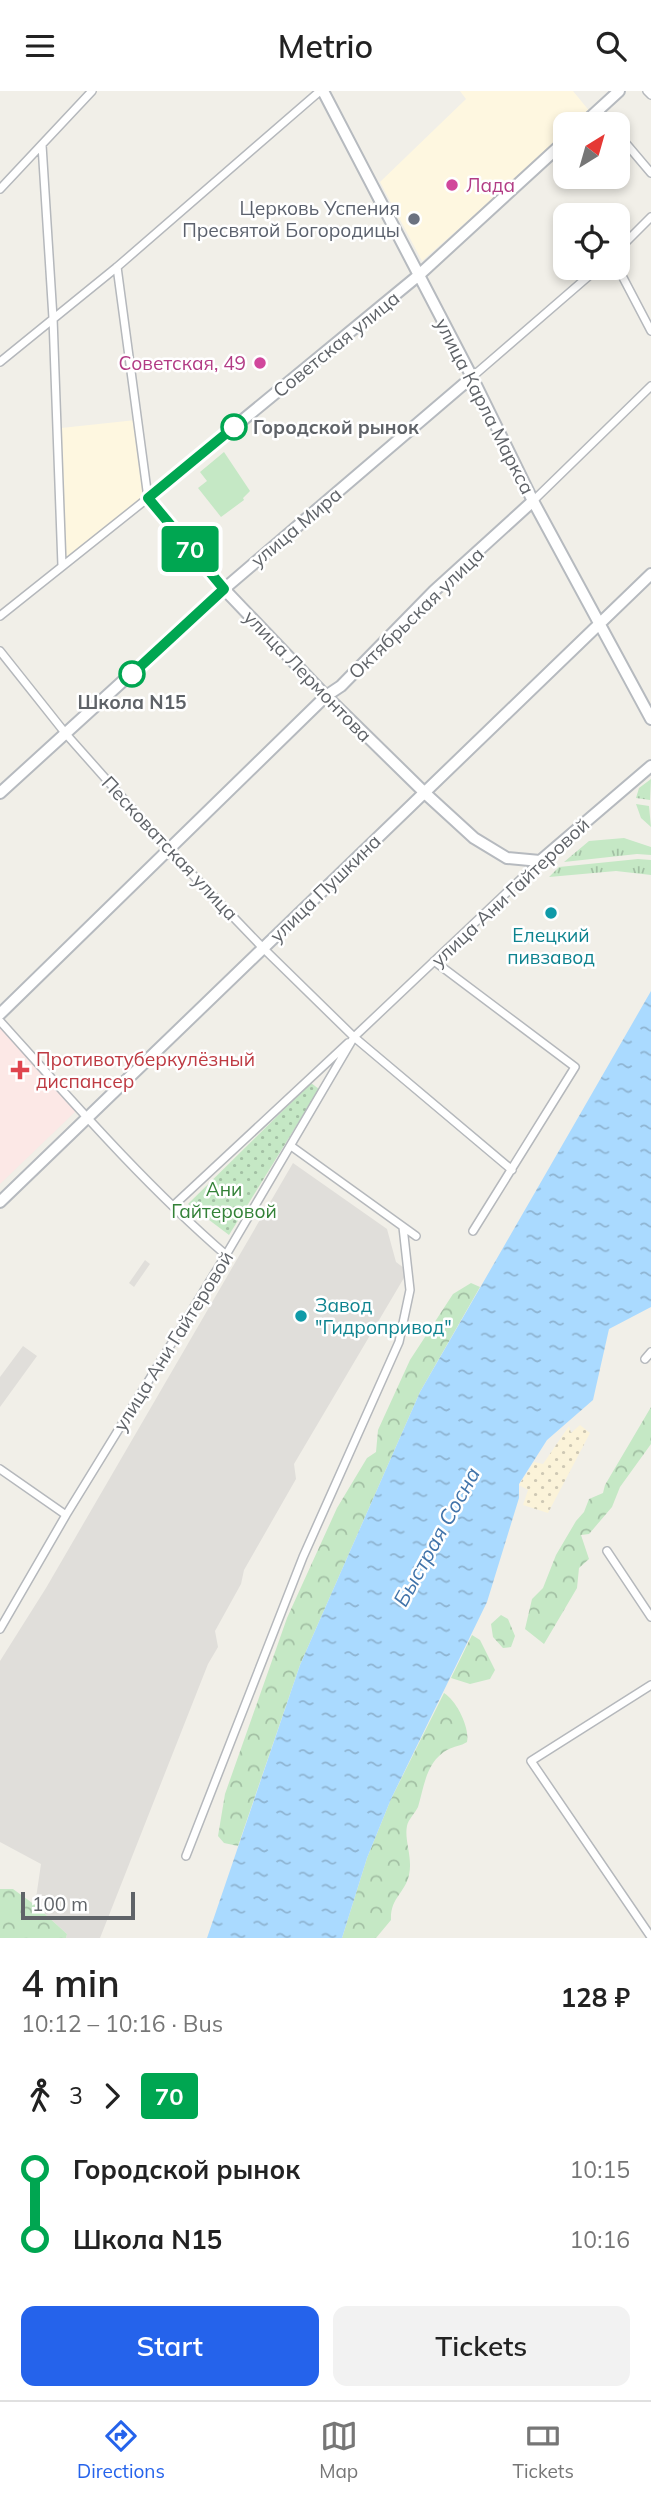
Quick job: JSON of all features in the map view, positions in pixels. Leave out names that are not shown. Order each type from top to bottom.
[{"type":"street","points":[[0,189],[92,91]]},
{"type":"street","points":[[0,362],[117,267],[321,91]]},
{"type":"street","name":"улица Карла Маркса","points":[[321,91],[472,377],[533,501],[601,622],[651,719]]},
{"type":"street","points":[[598,110],[619,91]]},
{"type":"street","points":[[647,91],[651,95]]},
{"type":"street","points":[[42,145],[53,317],[62,566]]},
{"type":"street","points":[[630,148],[651,173]]},
{"type":"street","name":"Советская улица","points":[[0,616],[419,275],[553,152]]},
{"type":"street","points":[[630,238],[651,216]]},
{"type":"street","points":[[117,267],[148,498]]},
{"type":"street","name":"улица Мира","points":[[0,793],[224,589],[584,280]]},
{"type":"street","points":[[624,280],[651,331]]},
{"type":"street","name":"Октябрьская улица","points":[[0,1014],[326,696],[341,686],[434,591],[533,501],[651,386]]},
{"type":"street","name":"улица Лермонтова","points":[[148,498],[224,589],[424,793],[474,838],[507,858],[540,861]]},
{"type":"street","name":"улица Пушкина","points":[[0,1202],[651,574]]},
{"type":"street","name":"Песковатская улица","points":[[0,651],[66,734],[169,849],[263,948],[354,1037],[512,1170]]},
{"type":"street","name":"улица Ани Гайтеровой","points":[[0,1629],[354,1037],[540,861],[651,766]]},
{"type":"street","points":[[434,961],[575,1067],[472,1231]]},
{"type":"street","points":[[0,1021],[88,1118],[173,1206],[226,1255]]},
{"type":"street","points":[[173,1206],[354,1037]]},
{"type":"street","points":[[291,1146],[416,1236]]},
{"type":"street","points":[[186,1856],[303,1556],[399,1342],[410,1290],[403,1227]]},
{"type":"street","points":[[645,1359],[651,1352]]},
{"type":"street","points":[[0,1469],[66,1515]]},
{"type":"street","points":[[607,1551],[651,1617]]},
{"type":"street","points":[[651,1685],[531,1761],[651,1937]]},
{"type":"shaded area","points":[[460,91],[573,91],[590,112],[553,112],[553,146],[422,261],[380,182],[466,99]]},
{"type":"shaded area","points":[[136,420],[146,498],[64,562],[61,428]]},
{"type":"shaded area","name":"Противотуберкулёзный диспансер","points":[[2,1028],[76,1111],[0,1184],[0,1029]]},
{"type":"shaded area","points":[[293,1163],[387,1229],[396,1262],[408,1271],[294,1464],[296,1479],[244,1570],[241,1584],[215,1631],[218,1647],[208,1664],[100,1938],[66,1938],[67,1934],[35,1905],[41,1864],[0,1842],[0,1661],[46,1588]]},
{"type":"shaded area","points":[[145,1260],[150,1264],[134,1287],[129,1283]]},
{"type":"shaded area","points":[[23,1346],[37,1356],[0,1407],[0,1377]]},
{"type":"green space","points":[[224,452],[250,491],[244,500],[221,517],[198,488],[207,481],[200,472]]},
{"type":"green space","points":[[651,779],[650,800],[636,798],[639,788]]},
{"type":"green space","points":[[636,804],[649,806],[651,827],[641,818]]},
{"type":"green space","points":[[624,838],[651,847],[651,855],[637,854],[564,862],[589,841]]},
{"type":"green space","points":[[651,860],[651,875],[616,871],[549,877],[559,867]]},
{"type":"green space","name":"Ани Гайтеровой","points":[[311,1083],[319,1089],[229,1235],[188,1204]]},
{"type":"green space","points":[[471,1283],[480,1287],[420,1392],[300,1665],[238,1846],[224,1843],[218,1836],[225,1794],[287,1618],[337,1508],[367,1458],[376,1452],[378,1430],[410,1360],[453,1294]]},
{"type":"green space","points":[[651,1407],[651,1444],[620,1487],[612,1507],[589,1534],[581,1535],[589,1559],[579,1568],[577,1588],[544,1644],[525,1629],[532,1599],[543,1588],[556,1555],[584,1512],[589,1499],[603,1493],[605,1485]]},
{"type":"green space","points":[[501,1615],[508,1619],[515,1636],[511,1647],[503,1648],[493,1637],[491,1624]]},
{"type":"green space","points":[[472,1635],[480,1640],[495,1670],[490,1679],[470,1684],[451,1678]]},
{"type":"green space","points":[[444,1693],[462,1715],[467,1742],[440,1755],[427,1775],[418,1807],[407,1826],[409,1875],[393,1906],[391,1920],[376,1938],[342,1938],[367,1858],[391,1799]]},
{"type":"green space","points":[[0,1889],[13,1889],[35,1905],[67,1934],[66,1938],[0,1938]]},
{"type":"sand","points":[[580,1425],[590,1433],[548,1513],[523,1505],[528,1490],[519,1485],[534,1462],[543,1464],[569,1426],[571,1433]]},
{"type":"water","name":"Быстрая Сосна","points":[[651,991],[651,1307],[609,1329],[593,1400],[547,1440],[519,1484],[519,1498],[487,1602],[391,1799],[367,1858],[342,1938],[207,1938],[300,1665],[420,1392]]},
{"type":"bus line","name":"70","points":[[132,674],[224,589],[148,498],[234,427]]},
{"type":"place","name":"Лада","points":[[452,185]]},
{"type":"place","name":"Церковь Успения Пресвятой Богородицы","points":[[414,219]]},
{"type":"place","name":"Советская, 49","points":[[260,363]]},
{"type":"place","name":"Городской рынок","points":[[234,427]]},
{"type":"place","name":"Школа N15","points":[[132,674]]},
{"type":"place","name":"Елецкий пивзавод","points":[[551,913]]},
{"type":"place","name":"Противотуберкулёзный диспансер","points":[[20,1070]]},
{"type":"place","name":"Завод \"Гидропривод\"","points":[[301,1316]]}]
